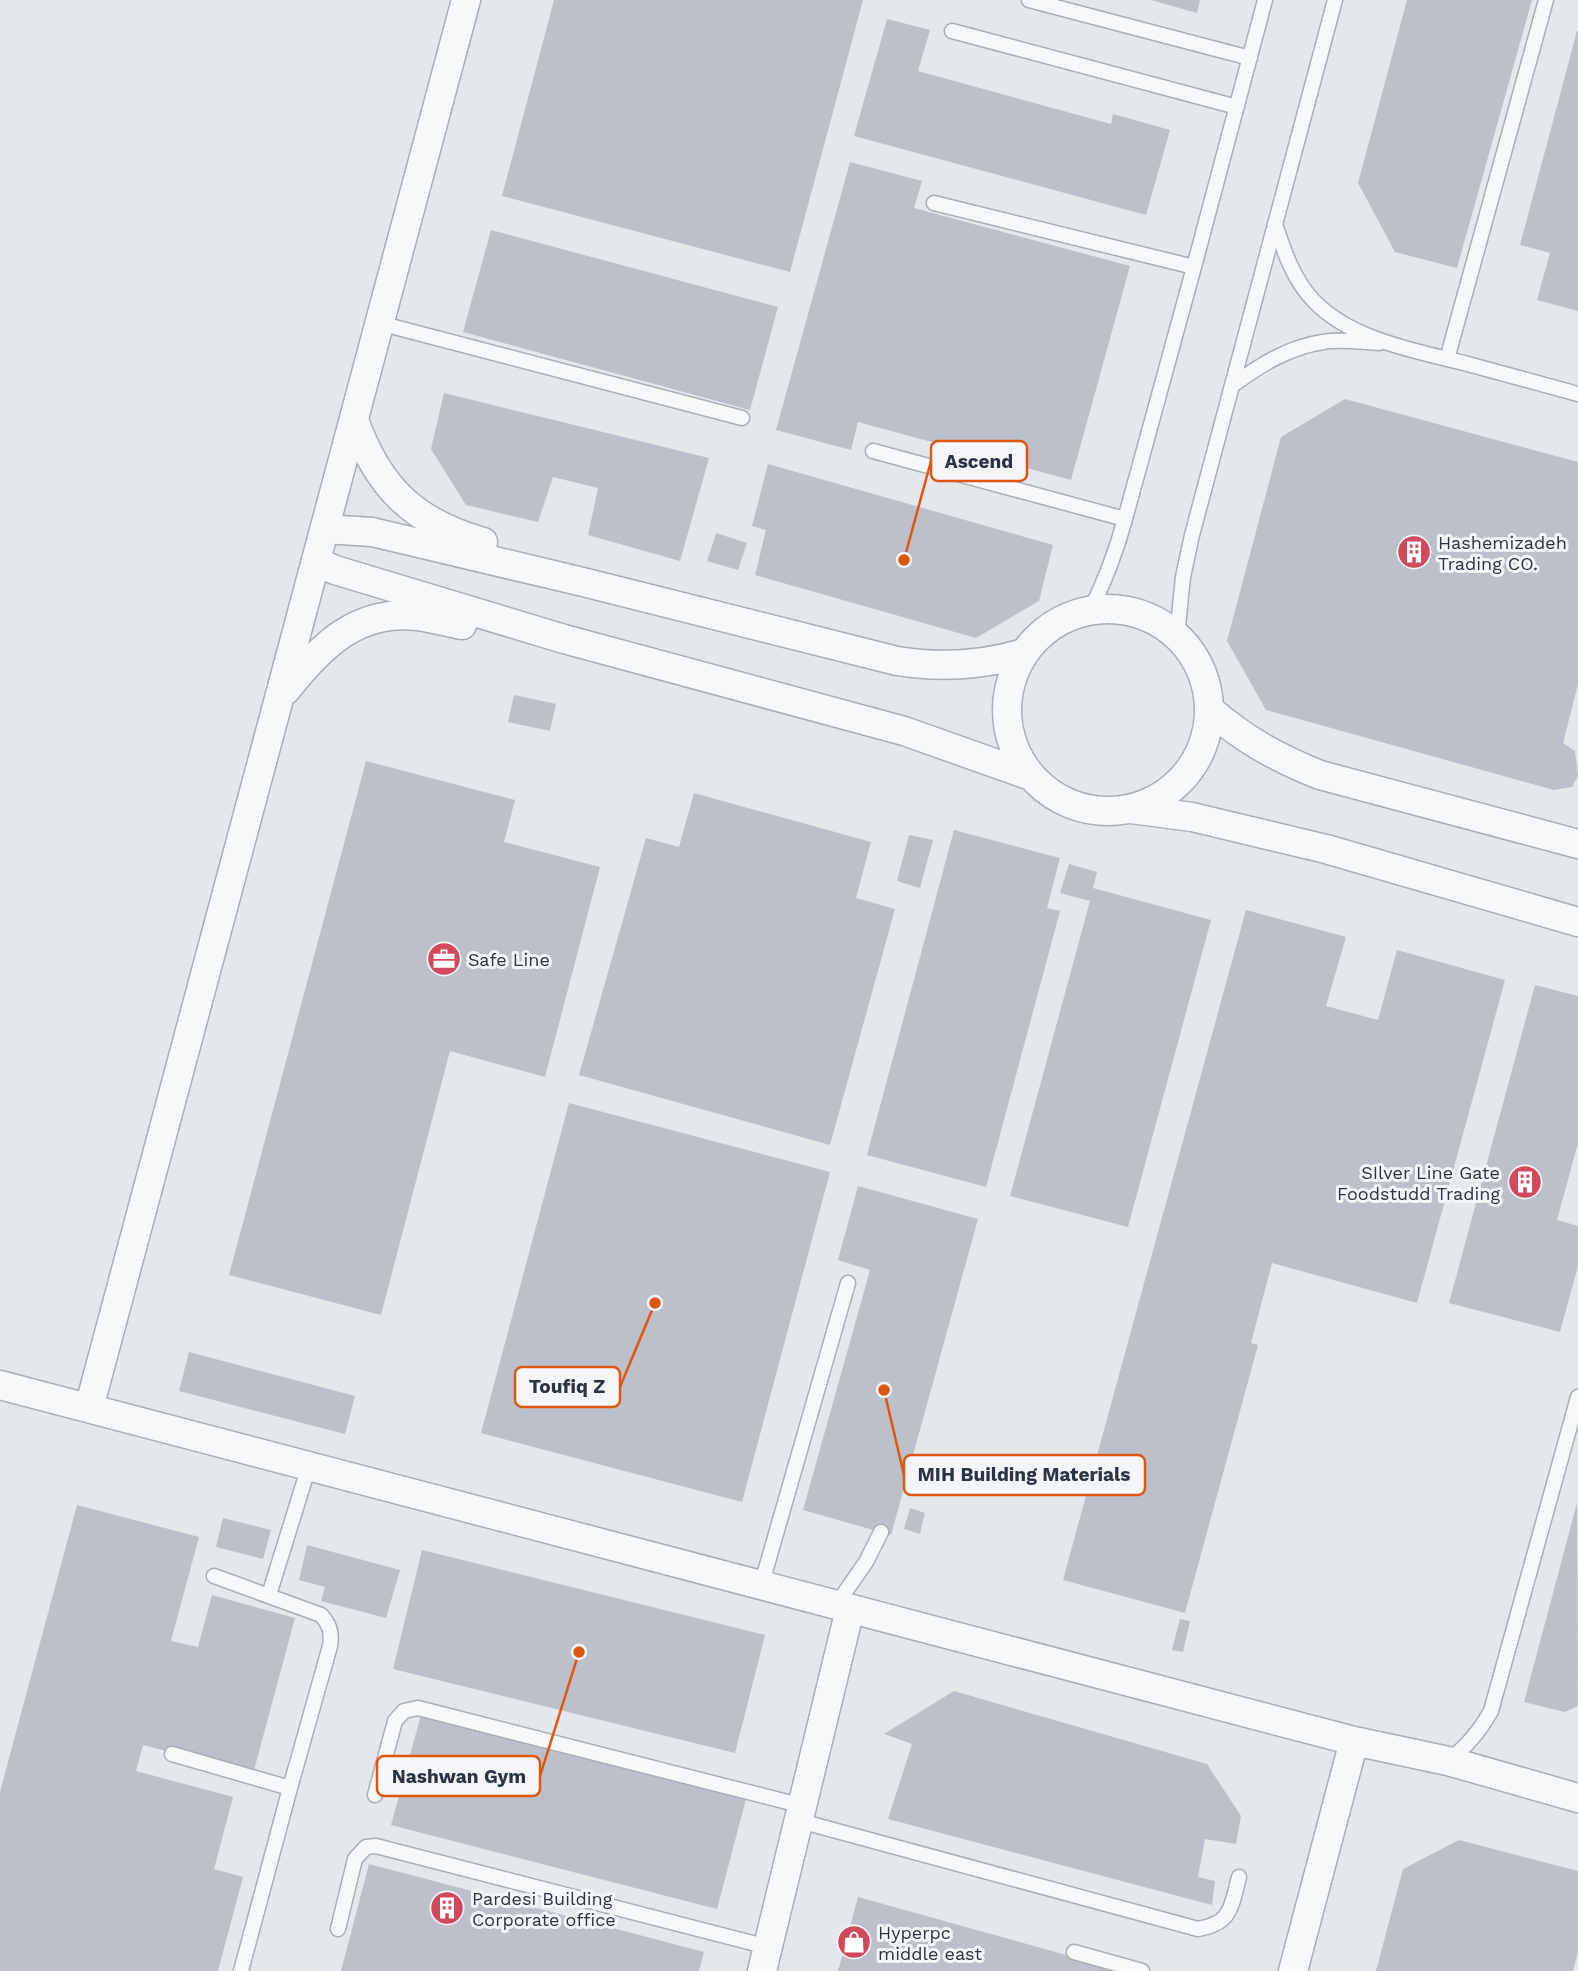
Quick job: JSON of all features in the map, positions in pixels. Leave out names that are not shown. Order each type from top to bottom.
[{"type":"street","points":[[89,1408],[466,0]]},
{"type":"street","points":[[354,420],[362,444],[374,466],[408,505],[429,520],[452,532],[531,558],[583,582]]},
{"type":"street","points":[[325,529],[372,532],[910,663],[948,666],[974,664],[1024,653]]},
{"type":"street","points":[[317,562],[335,570],[564,639],[904,731],[1031,776]]},
{"type":"street","points":[[1128,809],[1154,800],[1177,784],[1194,763],[1205,737],[1209,710],[1206,683],[1194,658],[1177,636],[1158,622],[1136,613],[1113,609],[1090,611],[1064,619],[1042,633],[1024,653],[1012,676],[1006,703],[1008,729],[1017,754],[1031,776],[1051,794],[1075,806],[1101,811],[1128,809],[1192,817],[1313,846],[1578,922]]},
{"type":"street","points":[[280,699],[306,665],[327,644],[342,632],[379,618],[417,616],[517,637],[564,639]]},
{"type":"street","points":[[1209,710],[1234,731],[1261,748],[1310,771],[1578,842]]},
{"type":"street","points":[[0,1385],[1354,1741],[1448,1761],[1578,1798]]},
{"type":"street","points":[[765,1959],[802,1814],[843,1607]]},
{"type":"street","points":[[1293,1971],[1354,1741]]},
{"type":"lane","points":[[1029,0],[1250,58]]},
{"type":"lane","points":[[1090,611],[1111,565],[1125,519],[1265,0]]},
{"type":"lane","points":[[1177,636],[1183,577],[1192,536],[1335,0]]},
{"type":"lane","points":[[1447,359],[1546,0]]},
{"type":"lane","points":[[952,31],[1237,107]]},
{"type":"lane","points":[[934,203],[1194,267]]},
{"type":"lane","points":[[1274,223],[1297,279],[1313,300],[1333,317],[1391,344],[1578,394]]},
{"type":"lane","points":[[379,323],[742,418]]},
{"type":"lane","points":[[1233,385],[1260,365],[1291,351],[1324,342],[1391,344]]},
{"type":"lane","points":[[873,451],[1125,519]]},
{"type":"lane","points":[[761,1586],[848,1283]]},
{"type":"lane","points":[[1448,1761],[1479,1732],[1491,1711],[1578,1396]]},
{"type":"lane","points":[[269,1595],[309,1466]]},
{"type":"lane","points":[[843,1607],[881,1532]]},
{"type":"lane","points":[[214,1576],[321,1615],[328,1623],[332,1635],[241,1971]]},
{"type":"lane","points":[[375,1795],[395,1721],[404,1711],[418,1708],[802,1814],[1198,1929],[1216,1925],[1224,1919],[1230,1911],[1239,1877]]},
{"type":"lane","points":[[172,1754],[290,1788]]},
{"type":"lane","points":[[338,1929],[355,1858],[366,1847],[376,1846],[765,1959]]},
{"type":"lane","points":[[1074,1952],[1142,1971]]},
{"type":"building","points":[[554,0],[863,0],[790,272],[502,196]]},
{"type":"building","points":[[1151,0],[1200,0],[1197,13]]},
{"type":"building","points":[[1407,0],[1532,0],[1457,268],[1395,252],[1358,183]]},
{"type":"building","points":[[887,19],[930,30],[918,71],[1111,124],[1113,114],[1170,130],[1146,215],[854,136]]},
{"type":"building","points":[[1577,31],[1578,311],[1537,300],[1550,253],[1520,245]]},
{"type":"building","points":[[850,162],[922,181],[914,208],[1130,266],[1071,480],[858,422],[851,450],[776,430]]},
{"type":"building","points":[[491,230],[778,307],[750,410],[463,332]]},
{"type":"building","points":[[444,393],[709,458],[680,561],[588,535],[598,488],[553,477],[538,522],[466,505],[431,449]]},
{"type":"building","name":"Hashemizadeh Trading CO.","points":[[1345,399],[1578,462],[1578,684],[1563,743],[1575,751],[1578,775],[1572,787],[1554,790],[1266,710],[1227,641],[1281,437]]},
{"type":"building","points":[[768,464],[1053,545],[1039,601],[976,638],[755,575],[766,530],[752,526]]},
{"type":"building","points":[[716,533],[747,543],[738,570],[707,561]]},
{"type":"building","points":[[514,695],[556,704],[550,731],[508,722]]},
{"type":"building","name":"Safe Line","points":[[366,761],[515,800],[504,842],[600,867],[545,1077],[450,1051],[381,1315],[229,1275]]},
{"type":"building","points":[[694,793],[871,842],[856,898],[895,909],[830,1145],[579,1075],[646,838],[679,847]]},
{"type":"building","points":[[954,830],[1060,858],[1047,908],[1060,911],[986,1187],[867,1155]]},
{"type":"building","points":[[909,835],[933,840],[920,888],[897,881]]},
{"type":"building","points":[[1069,864],[1097,872],[1093,888],[1211,920],[1128,1227],[1010,1196],[1090,901],[1060,893]]},
{"type":"building","points":[[1246,910],[1346,937],[1326,1006],[1378,1020],[1397,950],[1505,980],[1417,1303],[1272,1263],[1251,1343],[1258,1345],[1185,1613],[1063,1580]]},
{"type":"building","name":"SIlver Line Gate Foodstudd Trading","points":[[1535,985],[1578,996],[1578,1143],[1557,1220],[1578,1226],[1578,1266],[1560,1332],[1449,1303]]},
{"type":"building","points":[[569,1103],[830,1172],[742,1502],[481,1433]]},
{"type":"building","points":[[858,1186],[978,1219],[891,1535],[803,1510],[870,1270],[838,1260]]},
{"type":"building","points":[[189,1352],[355,1396],[345,1434],[179,1391]]},
{"type":"building","points":[[1577,1503],[1578,1706],[1565,1712],[1524,1702]]},
{"type":"building","points":[[77,1505],[199,1537],[171,1641],[198,1647],[212,1595],[295,1618],[253,1774],[143,1745],[136,1771],[233,1797],[214,1869],[243,1877],[218,1971],[0,1971],[0,1792]]},
{"type":"building","points":[[910,1508],[925,1513],[920,1534],[904,1529]]},
{"type":"building","points":[[223,1518],[271,1530],[263,1559],[216,1547]]},
{"type":"building","points":[[307,1545],[400,1570],[386,1618],[321,1601],[325,1587],[299,1580]]},
{"type":"building","points":[[422,1550],[765,1635],[735,1753],[393,1669]]},
{"type":"building","points":[[1180,1619],[1190,1621],[1183,1652],[1172,1650]]},
{"type":"building","points":[[954,1691],[1207,1764],[1241,1816],[1236,1844],[1205,1839],[1198,1877],[1215,1881],[1212,1905],[888,1819],[912,1744],[884,1734]]},
{"type":"building","points":[[421,1715],[746,1799],[717,1909],[391,1825]]},
{"type":"building","points":[[1459,1840],[1578,1871],[1578,1952],[1573,1971],[1376,1971],[1403,1869]]},
{"type":"building","name":"Pardesi Building Corporate office","points":[[369,1864],[704,1952],[699,1971],[341,1971]]},
{"type":"building","points":[[858,1897],[1120,1970],[1120,1971],[838,1971]]},
{"type":"place","name":"Hashemizadeh Trading CO.","points":[[1414,552]]},
{"type":"place","name":"Ascend","points":[[904,560]]},
{"type":"place","name":"Safe Line","points":[[444,959]]},
{"type":"place","name":"SIlver Line Gate Foodstudd Trading","points":[[1525,1182]]},
{"type":"place","name":"Toufiq Z","points":[[655,1303]]},
{"type":"place","name":"MIH Building Materials","points":[[884,1390]]},
{"type":"place","name":"Nashwan Gym","points":[[579,1652]]},
{"type":"place","name":"Pardesi Building Corporate office","points":[[447,1908]]},
{"type":"place","name":"Hyperpc middle east","points":[[854,1942]]}]
